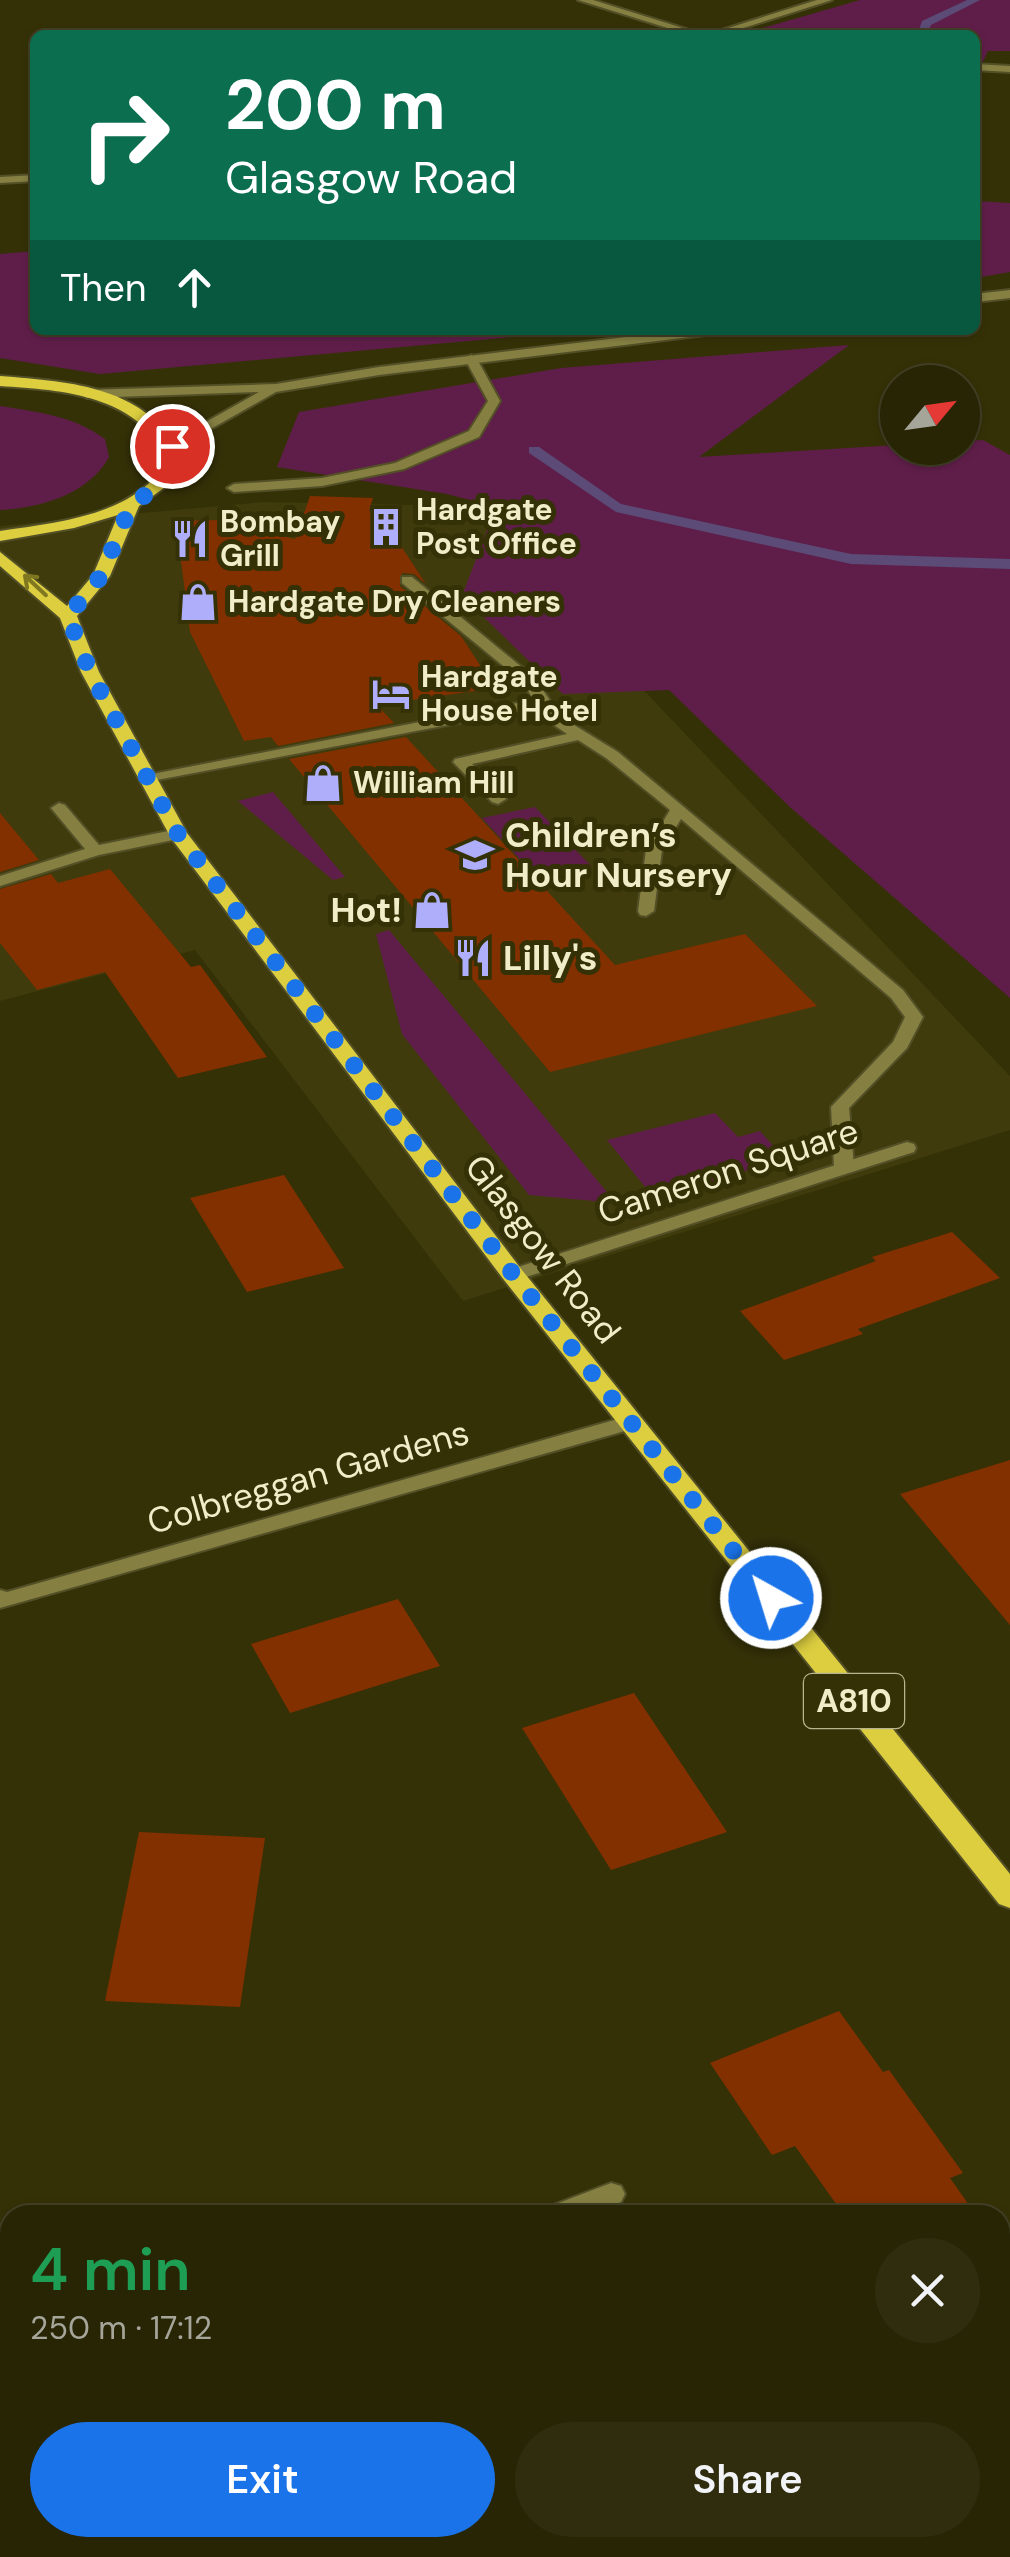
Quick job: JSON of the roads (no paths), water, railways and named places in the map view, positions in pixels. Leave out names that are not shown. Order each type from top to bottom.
[{"type":"main road","points":[[0,381],[87,394],[146,417],[158,426],[176,459],[161,486],[132,503],[71,523],[0,536]]},
{"type":"main road","points":[[68,616],[101,576],[132,503]]},
{"type":"main road","name":"Glasgow Road","points":[[0,556],[68,616],[90,672],[178,834],[513,1274],[1010,1896]]},
{"type":"street","points":[[583,0],[683,30]]},
{"type":"street","points":[[728,30],[827,0]]},
{"type":"street","points":[[980,67],[1010,69]]},
{"type":"street","points":[[0,180],[30,178]]},
{"type":"street","points":[[980,297],[1010,294]]},
{"type":"street","points":[[87,394],[276,388],[672,335]]},
{"type":"street","points":[[234,488],[322,482],[399,466],[474,434],[494,401],[471,359]]},
{"type":"street","points":[[172,446],[276,388]]},
{"type":"street","points":[[407,580],[530,681],[542,703],[578,736],[612,756],[678,809],[897,994],[914,1018],[901,1044],[840,1107],[844,1166]]},
{"type":"street","points":[[146,780],[542,703]]},
{"type":"street","points":[[498,799],[461,762],[578,736]]},
{"type":"street","points":[[59,808],[95,852]]},
{"type":"street","points":[[646,911],[654,850],[678,809]]},
{"type":"street","points":[[0,881],[95,852],[178,834]]},
{"type":"street","name":"Cameron Square","points":[[513,1274],[907,1148]]},
{"type":"street","name":"Colbreggan Gardens","points":[[1,1606],[632,1422]]},
{"type":"street","points":[[583,2205],[611,2194]]},
{"type":"waterway","points":[[924,30],[926,23],[975,0]]},
{"type":"waterway","points":[[534,450],[616,507],[851,559],[1010,564]]},
{"type":"place","name":"Hardgate Post Office","points":[[386,527]]},
{"type":"place","name":"Bombay Grill","points":[[190,539]]},
{"type":"place","name":"Hardgate Dry Cleaners","points":[[198,602]]},
{"type":"place","name":"Hardgate House Hotel","points":[[391,694]]},
{"type":"place","name":"William Hill","points":[[323,783]]},
{"type":"place","name":"Children’s Hour Nursery","points":[[475,855]]},
{"type":"place","name":"Hot!","points":[[432,910]]},
{"type":"place","name":"Lilly's","points":[[473,958]]}]
